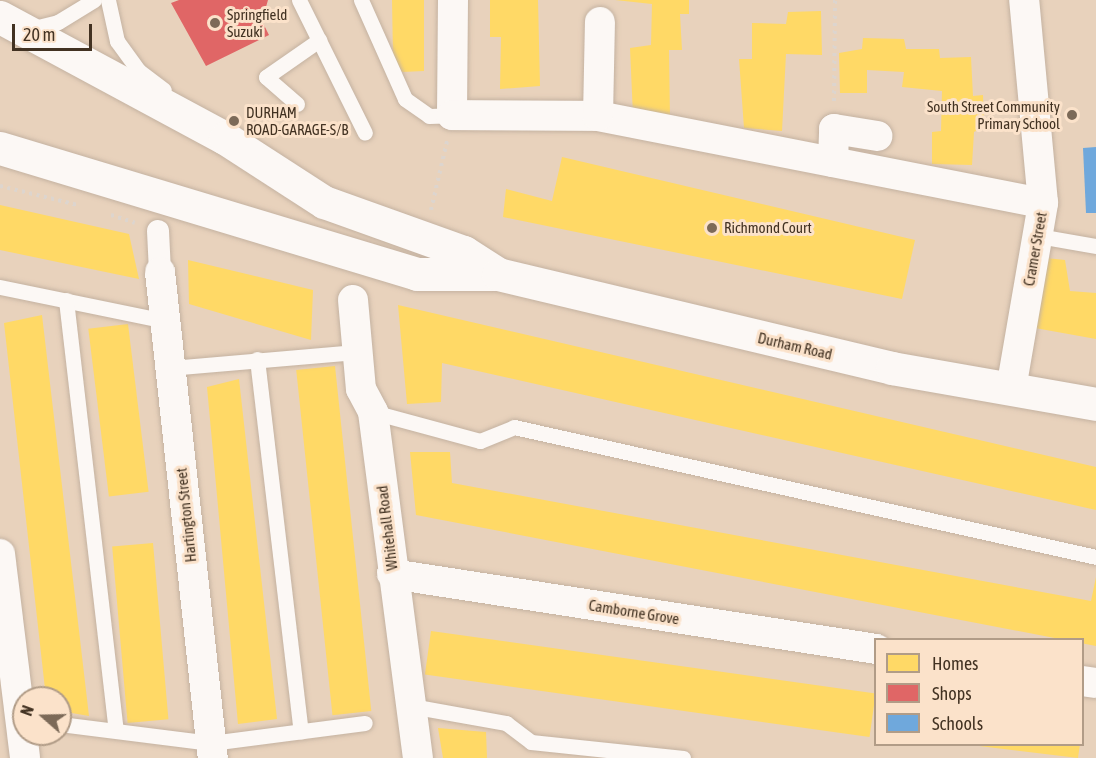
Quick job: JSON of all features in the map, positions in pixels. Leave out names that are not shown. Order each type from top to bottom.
[{"type":"main road","points":[[12,24],[225,138],[324,202],[464,252],[498,274]]},
{"type":"main road","points":[[0,148],[417,274],[498,274]]},
{"type":"main road","name":"Durham Road","points":[[498,274],[892,368],[1096,404]]},
{"type":"street","points":[[453,0],[452,115],[598,116],[1043,203]]},
{"type":"street","name":"Cramer Street","points":[[1011,388],[1043,203],[1024,0]]},
{"type":"street","points":[[598,116],[600,22]]},
{"type":"street","points":[[833,162],[834,129],[877,136]]},
{"type":"street","points":[[158,231],[160,272]]},
{"type":"street","name":"Hartington Street","points":[[160,272],[212,750]]},
{"type":"street","name":"Whitehall Road","points":[[353,300],[361,389],[373,412],[417,758]]},
{"type":"street","points":[[0,554],[14,686]]},
{"type":"street","name":"Camborne Grove","points":[[392,574],[874,649]]},
{"type":"lane","points":[[12,24],[58,22],[94,0]]},
{"type":"lane","points":[[108,0],[117,41],[139,71],[225,138]]},
{"type":"lane","points":[[299,0],[365,133]]},
{"type":"lane","points":[[361,0],[405,99],[429,116],[452,115]]},
{"type":"lane","points":[[297,104],[266,77],[319,40]]},
{"type":"lane","points":[[1038,236],[1096,246]]},
{"type":"lane","points":[[0,287],[166,321]]},
{"type":"lane","points":[[66,300],[116,729]]},
{"type":"lane","points":[[171,368],[357,352]]},
{"type":"lane","points":[[257,359],[301,731]]},
{"type":"lane","points":[[373,412],[480,441],[514,427],[1096,556]]},
{"type":"lane","points":[[411,706],[506,723],[531,742],[684,758]]},
{"type":"lane","points":[[72,725],[116,729],[212,750],[301,731],[365,723]]},
{"type":"path","points":[[834,129],[835,0]]},
{"type":"path","points":[[430,217],[452,115]]},
{"type":"path","points":[[0,186],[88,208]]},
{"type":"path","points":[[98,211],[158,231]]},
{"type":"building: Homes","points":[[392,0],[424,0],[424,71],[402,72],[393,56]]},
{"type":"building: Homes","points":[[490,0],[538,0],[540,86],[500,89],[501,37],[490,37]]},
{"type":"building: Homes","points":[[615,0],[689,0],[689,14],[680,14],[682,50],[669,50],[670,119],[633,116],[630,48],[651,45],[652,4]]},
{"type":"building: Homes","points":[[821,11],[822,55],[786,54],[782,131],[744,128],[739,59],[752,59],[752,23],[786,24],[788,12]]},
{"type":"building: Homes","points":[[863,38],[904,39],[906,49],[939,49],[940,58],[971,57],[973,96],[983,95],[984,127],[974,132],[972,165],[932,164],[932,132],[941,131],[942,91],[902,87],[904,72],[867,70],[867,93],[840,93],[839,53],[862,49]]},
{"type":"building: Homes","name":"Richmond Court","points":[[562,157],[915,240],[902,299],[503,217],[506,189],[552,201]]},
{"type":"building: Homes","points":[[0,205],[129,234],[139,279],[0,250]]},
{"type":"building: Homes","points":[[1046,258],[1065,260],[1070,291],[1096,293],[1096,339],[1035,328]]},
{"type":"building: Homes","points":[[188,260],[313,290],[311,340],[189,304]]},
{"type":"building: Homes","points":[[398,305],[1096,467],[1096,510],[442,363],[441,402],[407,404]]},
{"type":"building: Homes","points":[[42,315],[89,716],[72,713],[72,686],[45,686],[4,323]]},
{"type":"building: Homes","points":[[128,324],[149,492],[109,497],[88,329]]},
{"type":"building: Homes","points":[[335,366],[371,711],[332,715],[296,370]]},
{"type":"building: Homes","points":[[239,379],[277,719],[238,724],[207,387]]},
{"type":"building: Homes","points":[[410,452],[450,452],[452,483],[1091,601],[1096,577],[1096,646],[1084,644],[1084,638],[1054,638],[416,515]]},
{"type":"building: Homes","points":[[153,543],[168,719],[128,723],[112,547]]},
{"type":"building: Homes","points":[[431,631],[874,693],[870,737],[425,675]]},
{"type":"building: Homes","points":[[438,728],[486,732],[487,758],[443,758]]},
{"type":"building: Homes","points":[[979,746],[1080,746],[1078,758]]},
{"type":"building: Shops","points":[[179,0],[268,0],[262,21],[269,35],[206,66],[171,3]]},
{"type":"building: Schools","points":[[1096,147],[1096,213],[1086,213],[1083,148]]},
{"type":"place","name":"Springfield Suzuki","points":[[215,23]]},
{"type":"place","name":"South Street Community Primary School","points":[[1072,115]]},
{"type":"place","name":"DURHAM ROAD-GARAGE-S/B","points":[[234,121]]},
{"type":"place","name":"Richmond Court","points":[[712,228]]}]
